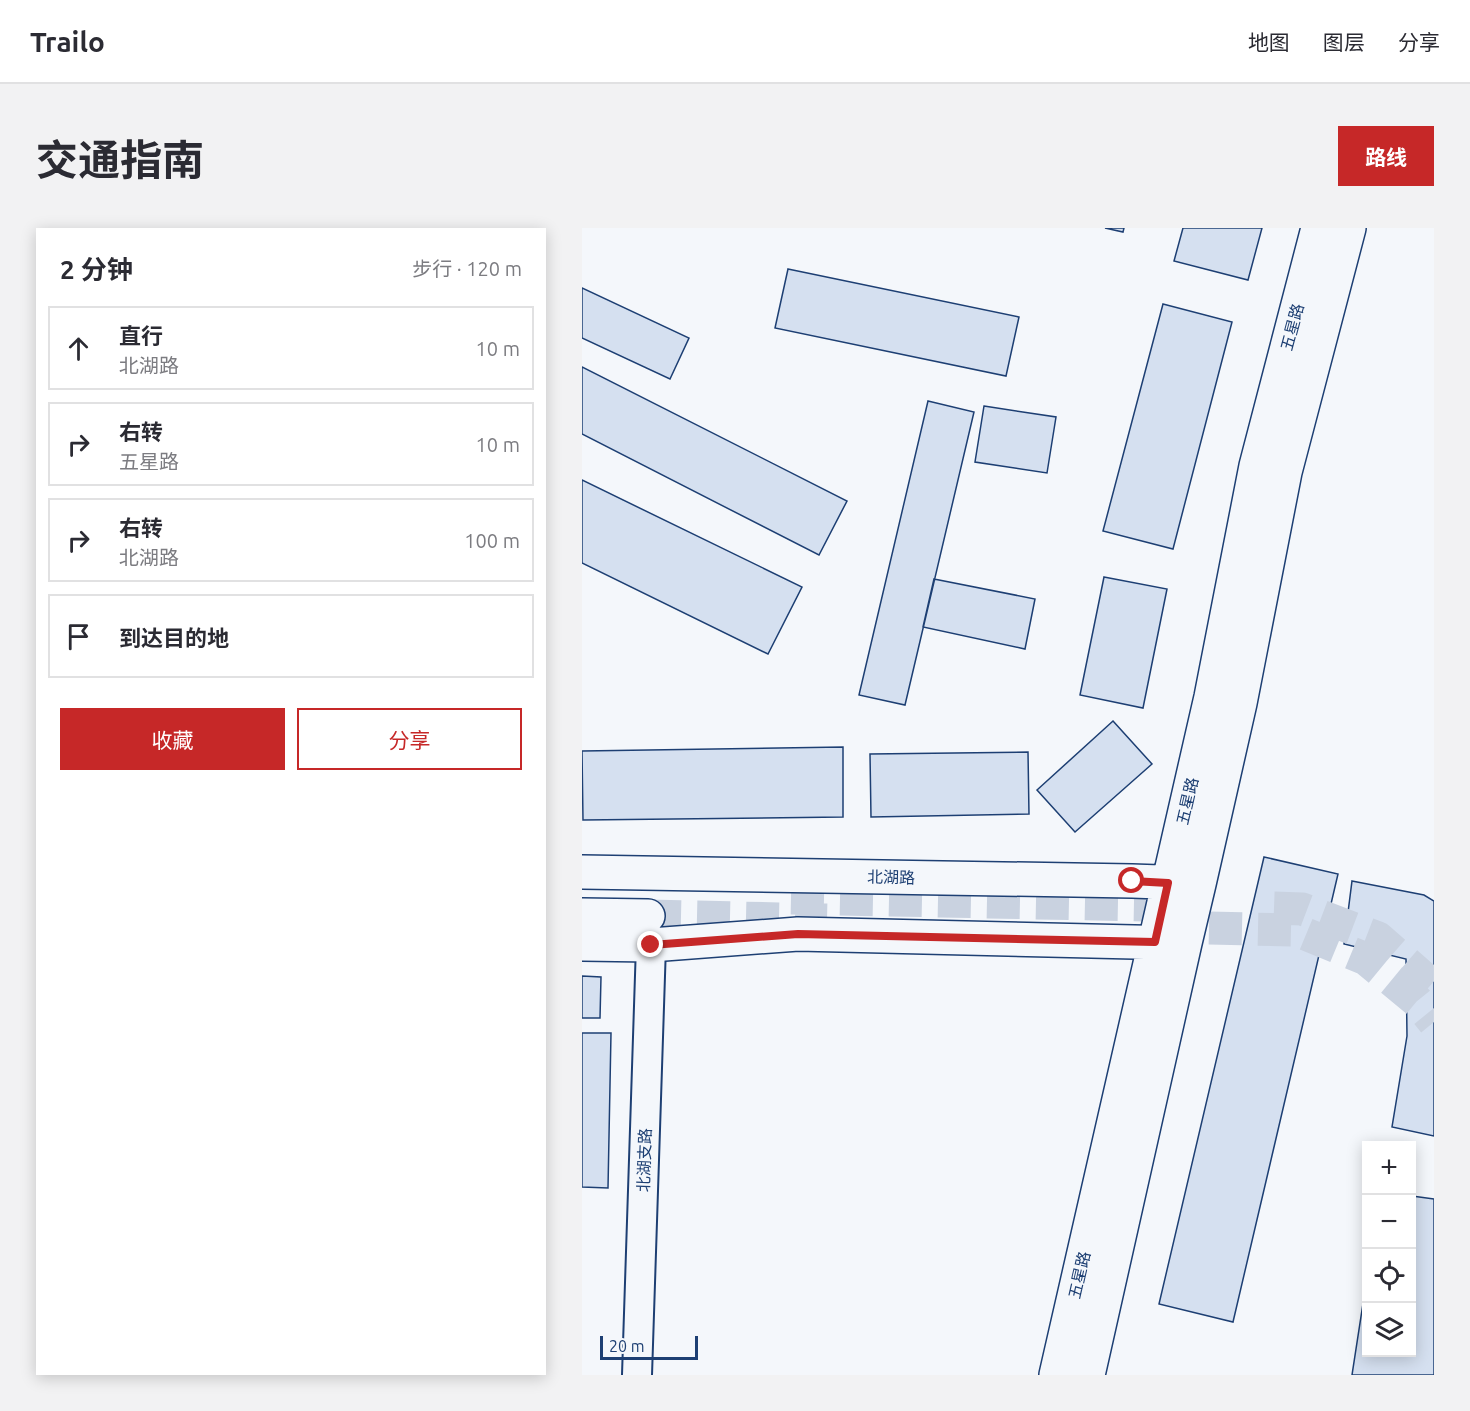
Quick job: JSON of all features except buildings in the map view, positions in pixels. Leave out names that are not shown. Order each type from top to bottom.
[{"type":"main road","name":"五星路","points":[[1184,883],[1211,697],[1256,466],[1318,228]]},
{"type":"main road","name":"五星路","points":[[1056,1375],[1184,883],[1240,704],[1285,472],[1349,228]]},
{"type":"main road","name":"北湖路","points":[[582,872],[1184,883]]},
{"type":"main road","points":[[582,894],[649,918]]},
{"type":"main road","points":[[582,915],[649,918],[798,934],[1170,942]]},
{"type":"main road","points":[[582,944],[649,918]]},
{"type":"main road","name":"五星路","points":[[1088,1375],[1170,942]]},
{"type":"street","name":"北湖支路","points":[[637,1375],[649,918]]},
{"type":"tunnel","points":[[791,898],[1192,906]]},
{"type":"tunnel","points":[[1274,908],[1302,909],[1378,938],[1434,987]]},
{"type":"tunnel","points":[[648,916],[827,920]]},
{"type":"tunnel","points":[[1160,927],[1296,930],[1366,959],[1417,1001],[1434,1022]]},
{"type":"route","points":[[651,945],[798,934],[1155,942],[1168,883],[1132,881]]}]
